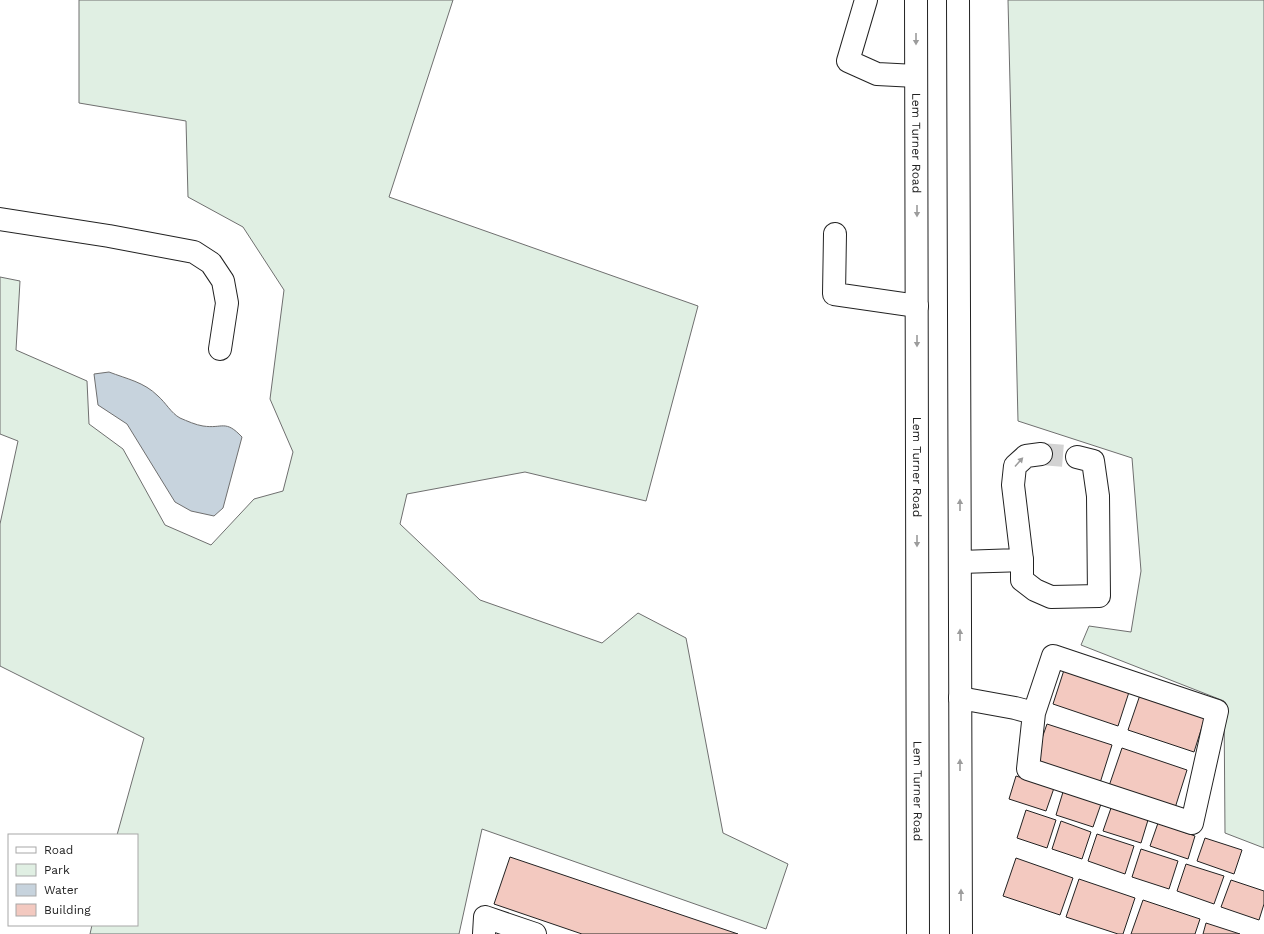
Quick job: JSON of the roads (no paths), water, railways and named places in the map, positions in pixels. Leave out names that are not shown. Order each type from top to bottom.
[{"type":"main road","points":[[866,0],[848,61],[877,74],[916,76]]},
{"type":"main road","name":"Lem Turner Road","points":[[916,0],[918,934]]},
{"type":"main road","points":[[958,0],[961,934]]},
{"type":"main road","points":[[0,220],[109,236],[194,252],[211,263],[222,281],[227,303],[220,349]]},
{"type":"main road","points":[[835,234],[834,294],[917,306]]},
{"type":"main road","points":[[1041,454],[1026,456],[1015,466],[1013,485],[1022,560],[1022,580],[1035,590],[1051,597],[1098,596],[1098,496],[1085,459]]},
{"type":"main road","points":[[960,562],[1022,560]]},
{"type":"main road","points":[[1053,656],[1217,711],[1192,823],[1028,769],[1034,713],[1053,656]]},
{"type":"main road","points":[[960,698],[1034,713]]},
{"type":"main road","points":[[484,934],[485,917],[535,934]]},
{"type":"water","points":[[109,372],[147,387],[180,418],[203,426],[227,426],[232,428],[242,437],[223,508],[214,516],[191,511],[175,502],[127,424],[98,405],[94,374]]},
{"type":"tunnel","points":[[1041,454],[1077,457]]}]
